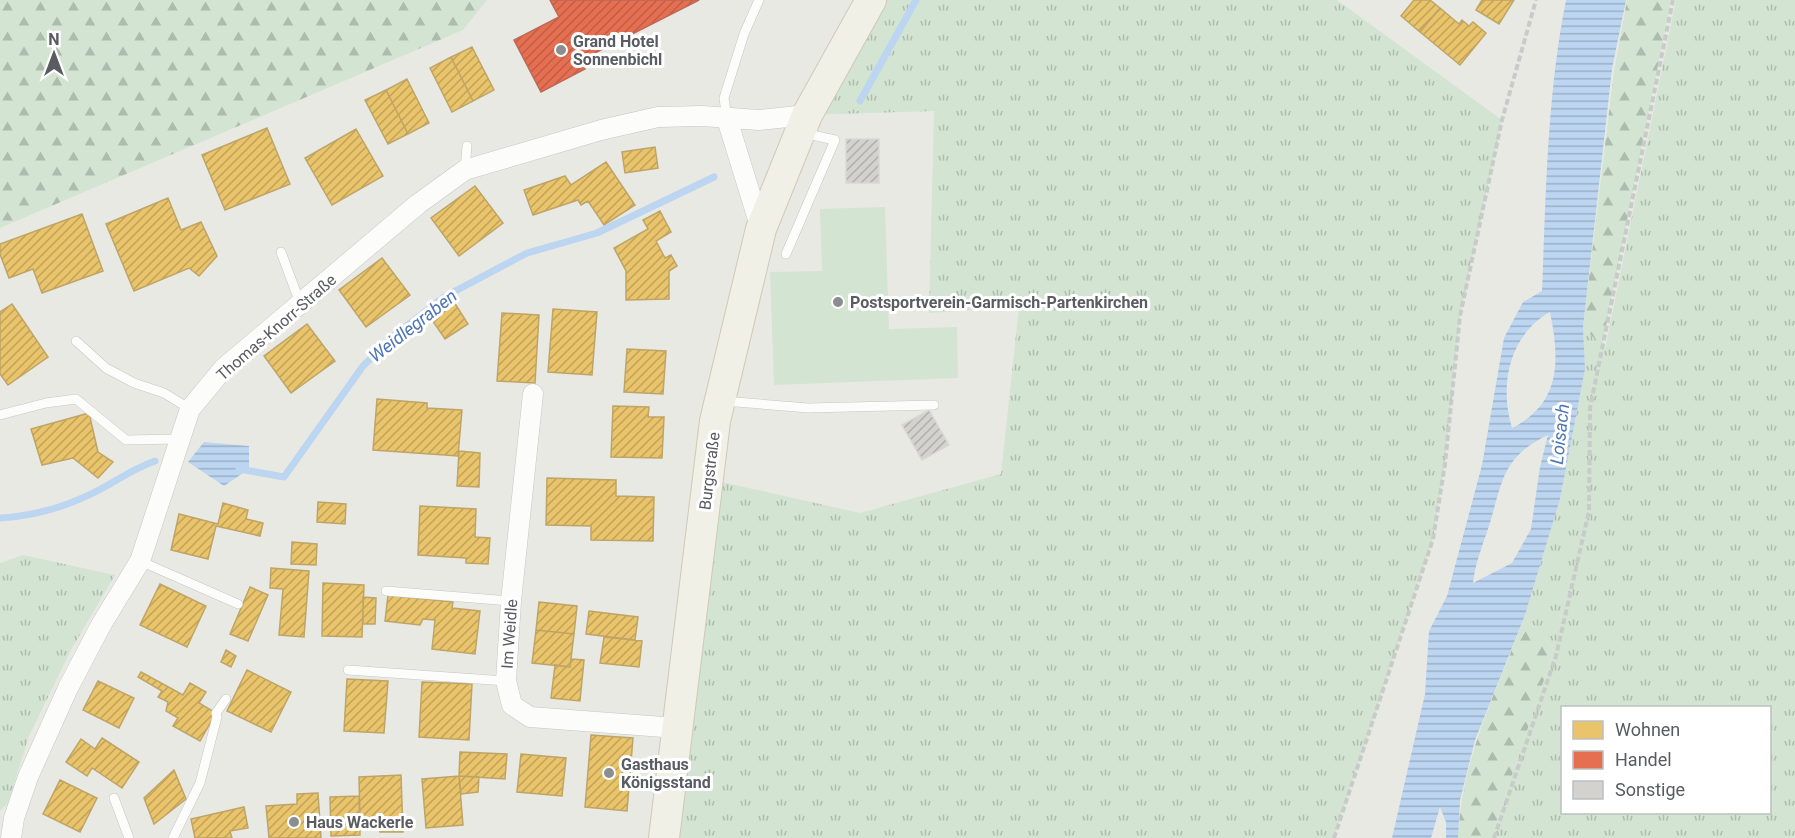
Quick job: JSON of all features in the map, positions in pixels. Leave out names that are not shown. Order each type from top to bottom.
[{"type":"main road","name":"Burgstraße","points":[[664,838],[715,421],[761,229],[803,123],[871,0]]},
{"type":"street","name":"Thomas-Knorr-Straße","points":[[11,838],[7,824],[69,688],[101,625],[140,561],[178,439],[190,409],[224,368],[418,204],[465,170],[601,130],[658,117],[702,116],[803,123]]},
{"type":"street","points":[[727,118],[761,229]]},
{"type":"street","name":"Im Weidle","points":[[533,394],[511,601],[506,681],[512,705],[530,717],[677,728]]},
{"type":"lane","points":[[727,118],[724,98],[744,34],[759,0]]},
{"type":"lane","points":[[786,254],[835,140],[803,123]]},
{"type":"lane","points":[[465,170],[467,146]]},
{"type":"lane","points":[[281,252],[300,304]]},
{"type":"lane","points":[[76,341],[106,368],[134,383],[164,393],[190,409]]},
{"type":"lane","points":[[0,415],[46,403],[76,399],[126,440],[178,439]]},
{"type":"lane","points":[[720,400],[808,408],[934,405]]},
{"type":"lane","points":[[140,561],[238,604]]},
{"type":"lane","points":[[387,591],[511,601]]},
{"type":"lane","points":[[348,670],[506,681]]},
{"type":"lane","points":[[173,838],[200,783],[218,717],[216,713],[226,699]]},
{"type":"lane","points":[[114,798],[129,838]]},
{"type":"path","points":[[1334,838],[1433,539],[1445,464],[1460,316],[1502,120],[1536,0]]},
{"type":"path","points":[[1494,838],[1556,656],[1589,511],[1590,408],[1673,0]]},
{"type":"green space","points":[[0,0],[487,0],[463,30],[0,228]]},
{"type":"green space","points":[[871,0],[1337,0],[1502,120],[1460,316],[1445,464],[1433,539],[1334,838],[664,838],[708,479],[860,513],[1001,474],[1019,307],[929,313],[934,111],[807,115]]},
{"type":"green space","points":[[1627,0],[1671,0],[1602,346],[1583,327],[1614,71]]},
{"type":"green space","points":[[1676,0],[1795,0],[1795,838],[1491,838],[1554,650],[1525,615],[1560,499],[1585,369],[1583,327],[1605,349]]},
{"type":"green space","points":[[885,207],[889,329],[957,327],[958,378],[774,385],[770,272],[822,271],[820,209]]},
{"type":"green space","points":[[23,555],[115,575],[71,650],[29,736],[8,803],[0,811],[0,563]]},
{"type":"green space","points":[[1525,615],[1554,650],[1491,838],[1458,838],[1466,779],[1482,724]]},
{"type":"water","name":"Loisach","points":[[1566,0],[1626,0],[1612,69],[1583,327],[1585,369],[1560,499],[1525,615],[1475,740],[1460,800],[1458,838],[1446,838],[1446,822],[1440,807],[1431,838],[1392,838],[1425,694],[1429,631],[1447,596],[1482,465],[1504,338],[1523,302],[1542,291],[1548,145]],"holes":[[[1550,312],[1555,347],[1553,379],[1540,406],[1528,418],[1512,428],[1507,395],[1511,362],[1525,334]],[[1548,435],[1540,467],[1531,529],[1512,563],[1473,583],[1475,569],[1506,473],[1520,453]]]},
{"type":"water","points":[[204,442],[249,446],[249,469],[224,486],[188,462]]},
{"type":"building: Wohnen","points":[[1414,0],[1430,0],[1440,8],[1420,32],[1401,16]]},
{"type":"building: Wohnen","points":[[1482,0],[1514,0],[1499,24],[1476,10]]},
{"type":"building: Wohnen","points":[[1440,8],[1459,24],[1462,20],[1469,26],[1473,22],[1486,33],[1460,65],[1420,32]]},
{"type":"building: Wohnen","points":[[472,47],[494,90],[473,101],[451,57]]},
{"type":"building: Wohnen","points":[[451,57],[473,101],[452,112],[430,68]]},
{"type":"building: Wohnen","points":[[407,79],[429,123],[408,134],[386,90]]},
{"type":"building: Wohnen","points":[[386,90],[408,134],[388,144],[365,100]]},
{"type":"building: Wohnen","points":[[267,128],[290,184],[225,210],[202,155]]},
{"type":"building: Wohnen","points":[[356,129],[383,176],[332,205],[305,158]]},
{"type":"building: Wohnen","points":[[655,147],[658,168],[625,173],[622,152]]},
{"type":"building: Wohnen","points":[[606,162],[635,205],[604,225],[588,201],[581,205],[578,200],[533,215],[524,190],[565,176],[571,185]]},
{"type":"building: Wohnen","points":[[475,186],[503,223],[459,256],[431,218]]},
{"type":"building: Wohnen","points":[[168,198],[181,230],[201,222],[217,256],[199,276],[189,268],[134,291],[106,224]]},
{"type":"building: Wohnen","points":[[660,211],[671,232],[656,241],[665,258],[671,255],[677,266],[669,271],[669,299],[626,300],[626,271],[614,248],[648,229],[643,220]]},
{"type":"building: Wohnen","points":[[82,214],[103,271],[42,293],[33,269],[9,278],[0,254],[0,244]]},
{"type":"building: Wohnen","points":[[382,258],[410,295],[366,327],[339,290]]},
{"type":"building: Wohnen","points":[[454,302],[468,324],[445,339],[430,317]]},
{"type":"building: Wohnen","points":[[12,304],[48,357],[8,385],[0,374],[0,312]]},
{"type":"building: Wohnen","points":[[553,309],[597,312],[592,375],[548,372]]},
{"type":"building: Wohnen","points":[[502,313],[539,315],[535,383],[497,381]]},
{"type":"building: Wohnen","points":[[307,324],[335,361],[291,393],[264,356]]},
{"type":"building: Wohnen","points":[[627,349],[666,351],[663,394],[624,392]]},
{"type":"building: Wohnen","points":[[377,399],[427,403],[427,408],[462,410],[458,456],[373,450]]},
{"type":"building: Wohnen","points":[[613,406],[649,407],[648,417],[664,417],[662,458],[611,457]]},
{"type":"building: Wohnen","points":[[89,413],[98,452],[113,462],[98,478],[73,458],[42,465],[31,429]]},
{"type":"building: Wohnen","points":[[459,451],[480,453],[479,487],[457,486]]},
{"type":"building: Wohnen","points":[[547,478],[616,480],[616,496],[654,497],[653,541],[591,540],[591,526],[546,525]]},
{"type":"building: Wohnen","points":[[318,502],[346,504],[345,524],[317,522]]},
{"type":"building: Wohnen","points":[[223,503],[248,510],[246,519],[263,523],[260,536],[216,526],[208,559],[171,550],[179,514],[218,524]]},
{"type":"building: Wohnen","points":[[420,506],[476,509],[475,537],[490,538],[488,564],[466,563],[466,558],[418,555]]},
{"type":"building: Wohnen","points":[[292,542],[317,544],[316,565],[291,564]]},
{"type":"building: Wohnen","points":[[271,568],[309,571],[304,637],[279,635],[283,589],[270,588]]},
{"type":"building: Wohnen","points":[[323,583],[364,585],[362,637],[322,636]]},
{"type":"building: Wohnen","points":[[160,584],[206,606],[187,647],[140,625]]},
{"type":"building: Wohnen","points":[[250,587],[268,595],[248,641],[230,634]]},
{"type":"building: Wohnen","points":[[388,595],[453,602],[452,608],[480,611],[475,654],[432,649],[435,620],[423,619],[420,625],[385,621]]},
{"type":"building: Wohnen","points":[[363,597],[376,598],[375,624],[363,624]]},
{"type":"building: Wohnen","points":[[539,602],[577,606],[574,634],[536,630]]},
{"type":"building: Wohnen","points":[[589,611],[638,617],[635,640],[586,634]]},
{"type":"building: Wohnen","points":[[536,630],[574,634],[570,667],[532,663]]},
{"type":"building: Wohnen","points":[[604,637],[642,641],[639,667],[600,663]]},
{"type":"building: Wohnen","points":[[226,650],[236,656],[231,667],[221,662]]},
{"type":"building: Wohnen","points":[[571,659],[584,660],[580,701],[551,698],[555,665],[570,667]]},
{"type":"building: Wohnen","points":[[247,670],[291,692],[271,732],[227,711]]},
{"type":"building: Wohnen","points":[[141,672],[183,695],[190,683],[206,692],[199,703],[216,713],[200,741],[173,726],[178,718],[166,711],[168,702],[158,697],[162,691],[138,677]]},
{"type":"building: Wohnen","points":[[347,679],[388,681],[384,733],[344,731]]},
{"type":"building: Wohnen","points":[[98,681],[134,698],[119,728],[83,710]]},
{"type":"building: Wohnen","points":[[422,682],[472,684],[469,740],[419,737]]},
{"type":"building: Wohnen","name":"Gasthaus Königsstand","points":[[591,735],[633,738],[627,811],[585,807]]},
{"type":"building: Wohnen","points":[[102,738],[139,762],[122,788],[92,768],[87,776],[66,762],[81,739],[95,749]]},
{"type":"building: Wohnen","points":[[460,752],[507,754],[505,779],[459,776]]},
{"type":"building: Wohnen","points":[[521,754],[566,758],[562,796],[517,792]]},
{"type":"building: Wohnen","points":[[174,770],[186,799],[154,824],[144,798]]},
{"type":"building: Wohnen","points":[[401,775],[403,832],[380,832],[379,820],[360,820],[359,777]]},
{"type":"building: Wohnen","points":[[459,776],[463,825],[426,828],[422,779]]},
{"type":"building: Wohnen","points":[[459,776],[479,777],[478,792],[461,794]]},
{"type":"building: Wohnen","points":[[60,780],[97,798],[80,832],[43,814]]},
{"type":"building: Wohnen","name":"Haus Wackerle","points":[[318,793],[321,838],[269,838],[266,806],[297,804],[297,794]]},
{"type":"building: Wohnen","points":[[359,796],[360,835],[331,836],[330,797]]},
{"type":"building: Wohnen","points":[[244,807],[248,828],[230,831],[232,838],[195,838],[191,819]]},
{"type":"building: Handel","name":"Grand Hotel Sonnenbichl","points":[[550,0],[699,0],[581,60],[585,69],[541,92],[514,40],[559,17]]},
{"type":"building: Sonstige","points":[[846,139],[879,139],[879,183],[846,183]]},
{"type":"building: Sonstige","points":[[929,410],[949,445],[922,460],[902,425]]},
{"type":"waterway","name":"Weidlegraben","points":[[860,101],[916,0]]},
{"type":"waterway","name":"Weidlegraben","points":[[239,469],[284,477],[363,366],[395,335],[444,297],[527,253],[597,233],[714,177]]},
{"type":"waterway","name":"Weidlegraben","points":[[0,518],[26,515],[64,505],[89,495],[155,461]]},
{"type":"place","name":"Grand Hotel Sonnenbichl","points":[[561,50]]},
{"type":"place","name":"Postsportverein-Garmisch-Partenkirchen","points":[[838,302]]},
{"type":"place","name":"Gasthaus Königsstand","points":[[609,773]]},
{"type":"place","name":"Haus Wackerle","points":[[294,822]]}]
